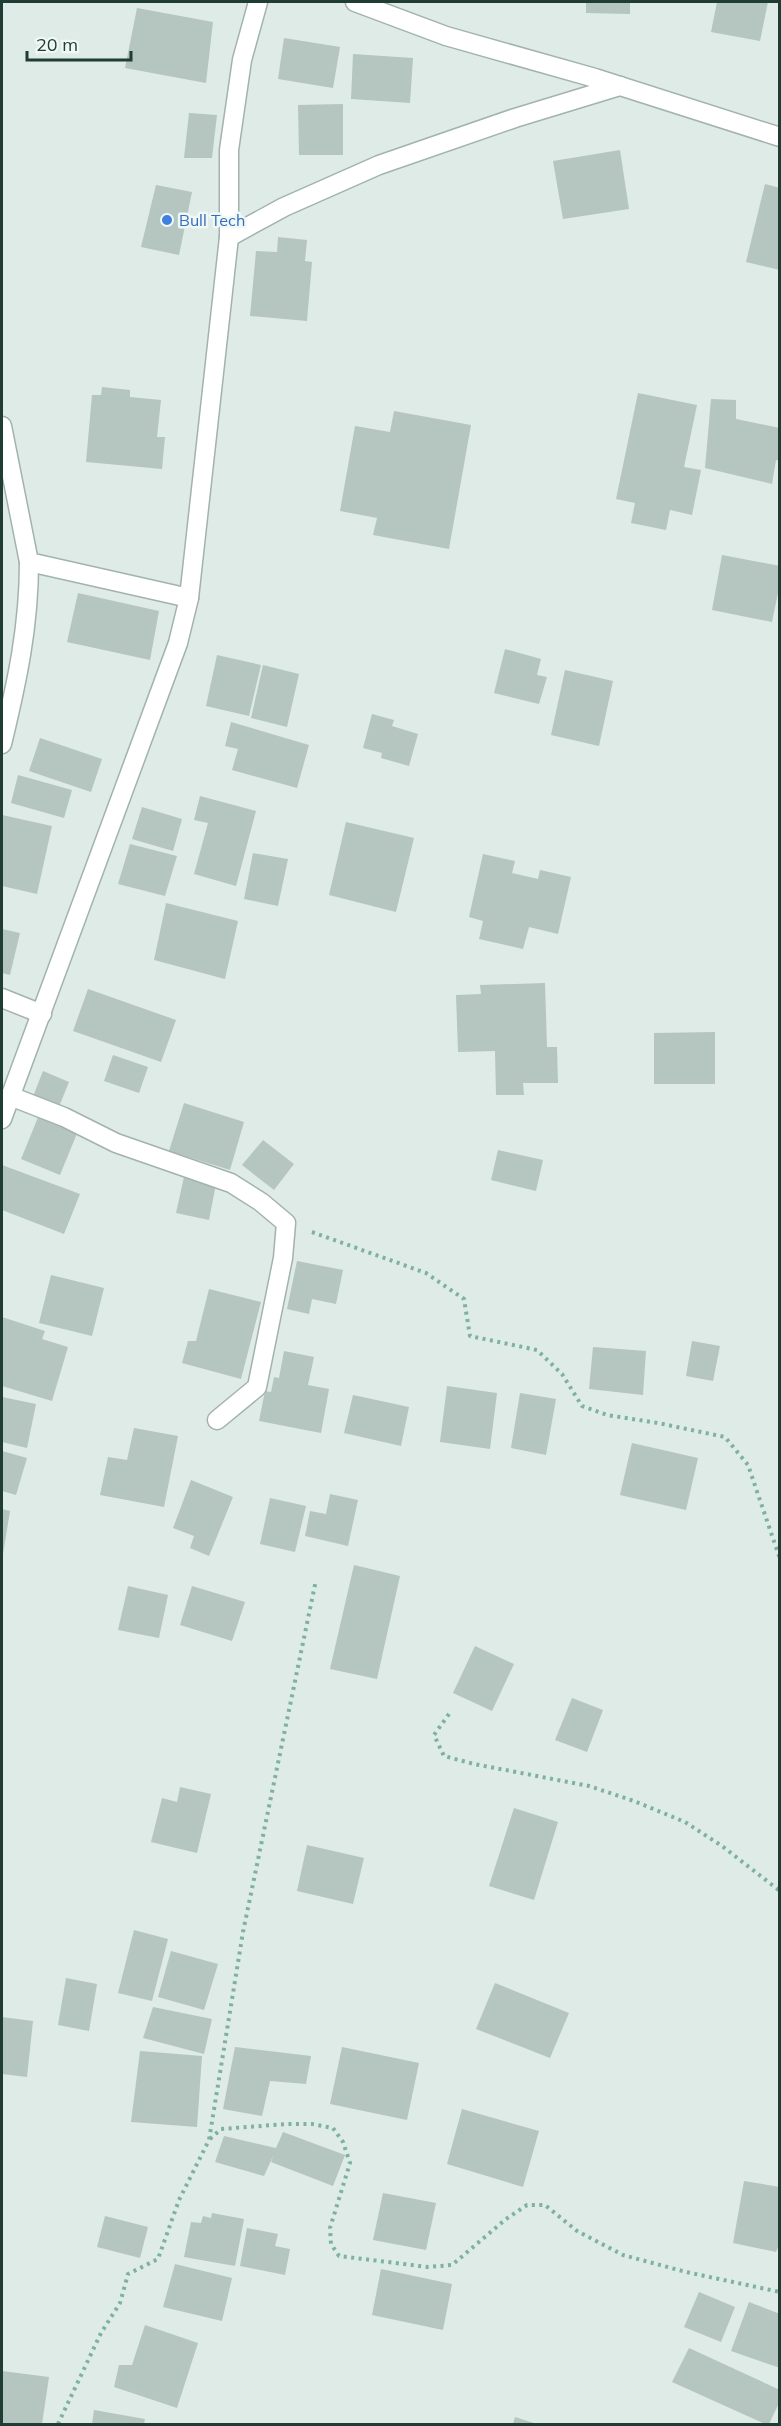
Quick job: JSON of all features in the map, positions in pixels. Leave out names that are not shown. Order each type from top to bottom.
[{"type":"street","points":[[2,1119],[178,643],[189,598],[219,346],[229,237],[229,150],[242,60],[258,2]]},
{"type":"street","points":[[355,2],[446,36],[620,86],[780,137]]},
{"type":"street","points":[[229,237],[284,207],[379,165],[514,118],[620,86]]},
{"type":"street","points":[[2,426],[29,562],[29,604],[23,651],[2,744]]},
{"type":"street","points":[[29,562],[189,598]]},
{"type":"street","points":[[2,998],[42,1014]]},
{"type":"street","points":[[10,1096],[64,1117],[116,1143],[231,1183],[261,1202],[286,1223],[283,1258],[256,1386],[217,1420]]},
{"type":"path","points":[[286,1223],[426,1273],[464,1299],[470,1336],[537,1350],[562,1374],[582,1406],[607,1415],[725,1437],[748,1465],[780,1558]]},
{"type":"path","points":[[58,2424],[101,2333],[120,2303],[128,2274],[158,2259],[179,2200],[209,2140],[243,1932],[316,1580]]},
{"type":"path","points":[[448,1714],[434,1735],[444,1756],[588,1786],[685,1822],[713,1840],[780,1891]]},
{"type":"path","points":[[209,2140],[221,2129],[286,2124],[312,2124],[333,2128],[343,2142],[350,2163],[330,2228],[331,2244],[339,2256],[428,2267],[453,2265],[506,2219],[527,2205],[545,2205],[577,2231],[623,2254],[686,2272],[780,2292]]},
{"type":"building","points":[[586,2],[630,2],[630,14],[586,13]]},
{"type":"building","points":[[717,2],[768,2],[760,41],[711,32]]},
{"type":"building","points":[[137,8],[213,22],[206,83],[125,68]]},
{"type":"building","points":[[284,38],[340,47],[333,88],[278,79]]},
{"type":"building","points":[[353,54],[413,58],[410,103],[351,99]]},
{"type":"building","points":[[343,104],[343,155],[299,155],[298,105]]},
{"type":"building","points":[[189,113],[217,115],[212,158],[184,158]]},
{"type":"building","points":[[620,150],[629,209],[563,219],[553,161]]},
{"type":"building","points":[[765,184],[780,188],[780,270],[746,262]]},
{"type":"building","name":"Bull Tech","points":[[156,185],[192,192],[179,255],[141,247]]},
{"type":"building","points":[[278,237],[307,240],[305,261],[312,262],[307,321],[250,316],[256,251],[277,252]]},
{"type":"building","points":[[102,387],[130,390],[130,397],[161,400],[157,437],[165,437],[162,469],[86,462],[92,395],[101,395]]},
{"type":"building","points":[[638,393],[697,405],[684,467],[701,470],[692,515],[670,510],[666,530],[631,523],[635,503],[616,499]]},
{"type":"building","points":[[711,399],[736,400],[736,419],[780,428],[780,461],[776,460],[772,484],[705,468]]},
{"type":"building","points":[[394,411],[471,425],[449,549],[373,535],[377,518],[340,511],[355,426],[390,432]]},
{"type":"building","points":[[722,555],[780,566],[780,583],[772,622],[712,610]]},
{"type":"building","points":[[78,593],[159,611],[150,660],[67,642]]},
{"type":"building","points":[[505,649],[541,659],[537,675],[547,677],[539,704],[494,693]]},
{"type":"building","points":[[217,655],[261,665],[249,716],[206,706]]},
{"type":"building","points":[[263,665],[299,674],[287,727],[251,718]]},
{"type":"building","points":[[565,670],[613,681],[599,746],[551,735]]},
{"type":"building","points":[[372,714],[394,720],[392,726],[418,734],[409,766],[381,758],[382,753],[363,748]]},
{"type":"building","points":[[231,722],[309,745],[297,788],[232,770],[238,749],[225,746]]},
{"type":"building","points":[[40,738],[102,759],[91,792],[29,771]]},
{"type":"building","points":[[18,775],[72,790],[64,818],[11,803]]},
{"type":"building","points":[[200,796],[256,811],[236,886],[194,874],[208,823],[194,820]]},
{"type":"building","points":[[142,807],[182,819],[173,851],[132,839]]},
{"type":"building","points":[[2,815],[52,826],[37,894],[2,886]]},
{"type":"building","points":[[346,822],[414,838],[396,912],[329,895]]},
{"type":"building","points":[[130,844],[177,856],[165,896],[118,884]]},
{"type":"building","points":[[253,853],[288,859],[278,906],[244,899]]},
{"type":"building","points":[[483,854],[515,861],[512,873],[538,879],[540,870],[571,877],[558,934],[529,927],[523,949],[479,939],[483,921],[469,917]]},
{"type":"building","points":[[166,903],[238,921],[225,979],[154,960]]},
{"type":"building","points":[[2,929],[20,933],[10,975],[2,973]]},
{"type":"building","points":[[545,983],[547,1047],[557,1047],[558,1083],[523,1083],[524,1095],[496,1095],[495,1051],[458,1052],[456,995],[481,994],[480,985]]},
{"type":"building","points":[[88,989],[176,1020],[161,1062],[73,1031]]},
{"type":"building","points":[[715,1032],[715,1084],[654,1084],[654,1033]]},
{"type":"building","points":[[113,1055],[148,1067],[139,1093],[104,1081]]},
{"type":"building","points":[[43,1071],[69,1082],[58,1109],[32,1099]]},
{"type":"building","points":[[184,1103],[244,1122],[230,1170],[169,1151]]},
{"type":"building","points":[[39,1115],[78,1131],[60,1175],[21,1159]]},
{"type":"building","points":[[263,1140],[294,1164],[274,1190],[242,1165]]},
{"type":"building","points":[[498,1150],[543,1160],[536,1191],[491,1180]]},
{"type":"building","points":[[2,1165],[80,1194],[64,1234],[2,1210]]},
{"type":"building","points":[[184,1177],[216,1184],[209,1220],[176,1213]]},
{"type":"building","points":[[297,1261],[343,1270],[336,1304],[312,1299],[309,1314],[287,1309]]},
{"type":"building","points":[[51,1275],[104,1288],[92,1336],[39,1323]]},
{"type":"building","points":[[209,1289],[261,1302],[241,1379],[182,1363],[188,1341],[196,1341]]},
{"type":"building","points":[[2,1317],[45,1331],[42,1339],[68,1347],[52,1401],[2,1386]]},
{"type":"building","points":[[692,1341],[720,1346],[713,1381],[686,1376]]},
{"type":"building","points":[[593,1347],[646,1351],[643,1395],[589,1389]]},
{"type":"building","points":[[284,1351],[314,1357],[308,1385],[329,1389],[321,1433],[259,1421],[265,1391],[271,1392],[274,1377],[279,1378]]},
{"type":"building","points":[[447,1386],[497,1393],[490,1449],[440,1442]]},
{"type":"building","points":[[520,1393],[556,1399],[546,1455],[511,1448]]},
{"type":"building","points":[[353,1395],[409,1407],[401,1446],[344,1433]]},
{"type":"building","points":[[2,1397],[36,1404],[27,1448],[2,1442]]},
{"type":"building","points":[[134,1428],[178,1436],[164,1507],[100,1495],[108,1457],[127,1460]]},
{"type":"building","points":[[632,1443],[698,1458],[686,1510],[620,1495]]},
{"type":"building","points":[[2,1451],[27,1458],[16,1495],[2,1491]]},
{"type":"building","points":[[191,1480],[233,1497],[209,1556],[190,1548],[194,1536],[173,1528]]},
{"type":"building","points":[[330,1494],[358,1500],[348,1546],[305,1536],[310,1511],[326,1514]]},
{"type":"building","points":[[270,1498],[306,1506],[295,1552],[260,1544]]},
{"type":"building","points":[[2,1509],[10,1511],[3,1554],[2,1554]]},
{"type":"building","points":[[354,1565],[400,1576],[377,1679],[330,1669]]},
{"type":"building","points":[[128,1586],[168,1595],[159,1638],[118,1630]]},
{"type":"building","points":[[192,1586],[245,1602],[232,1641],[180,1625]]},
{"type":"building","points":[[475,1646],[514,1664],[492,1711],[453,1693]]},
{"type":"building","points":[[572,1698],[603,1710],[587,1752],[555,1740]]},
{"type":"building","points":[[180,1787],[211,1794],[197,1853],[151,1842],[162,1798],[177,1802]]},
{"type":"building","points":[[514,1808],[558,1822],[534,1900],[489,1886]]},
{"type":"building","points":[[307,1845],[364,1858],[353,1904],[297,1891]]},
{"type":"building","points":[[134,1930],[168,1939],[152,2001],[118,1993]]},
{"type":"building","points":[[171,1951],[218,1964],[204,2010],[158,1997]]},
{"type":"building","points":[[66,1978],[97,1984],[89,2031],[58,2025]]},
{"type":"building","points":[[495,1983],[569,2013],[550,2058],[476,2029]]},
{"type":"building","points":[[153,2007],[212,2019],[204,2054],[143,2038]]},
{"type":"building","points":[[2,2017],[33,2021],[27,2077],[2,2074]]},
{"type":"building","points":[[235,2047],[311,2056],[306,2084],[270,2081],[262,2116],[223,2109]]},
{"type":"building","points":[[342,2047],[419,2063],[407,2120],[330,2104]]},
{"type":"building","points":[[140,2051],[202,2056],[197,2127],[131,2122]]},
{"type":"building","points":[[462,2109],[539,2131],[523,2187],[447,2164]]},
{"type":"building","points":[[283,2132],[345,2155],[333,2186],[271,2162],[274,2154],[264,2176],[215,2162],[224,2136],[276,2148]]},
{"type":"building","points":[[744,2181],[780,2187],[780,2243],[776,2252],[733,2243]]},
{"type":"building","points":[[383,2193],[436,2203],[426,2250],[373,2240]]},
{"type":"building","points":[[212,2213],[244,2219],[235,2266],[184,2257],[191,2222],[201,2223],[203,2216],[211,2218]]},
{"type":"building","points":[[105,2216],[148,2227],[140,2258],[97,2247]]},
{"type":"building","points":[[247,2228],[278,2234],[275,2246],[290,2249],[285,2275],[240,2266]]},
{"type":"building","points":[[175,2264],[232,2278],[222,2321],[163,2307]]},
{"type":"building","points":[[381,2269],[452,2284],[443,2330],[372,2315]]},
{"type":"building","points":[[699,2292],[735,2307],[721,2342],[684,2327]]},
{"type":"building","points":[[749,2302],[780,2314],[780,2368],[731,2351]]},
{"type":"building","points":[[145,2325],[198,2343],[177,2408],[114,2387],[119,2365],[132,2365]]},
{"type":"building","points":[[689,2348],[780,2390],[780,2401],[769,2424],[672,2382]]},
{"type":"building","points":[[2,2371],[49,2377],[42,2424],[2,2424]]},
{"type":"building","points":[[94,2410],[145,2419],[144,2424],[92,2424]]},
{"type":"building","points":[[515,2417],[537,2424],[513,2424]]},
{"type":"place","name":"Bull Tech","points":[[167,220]]}]
